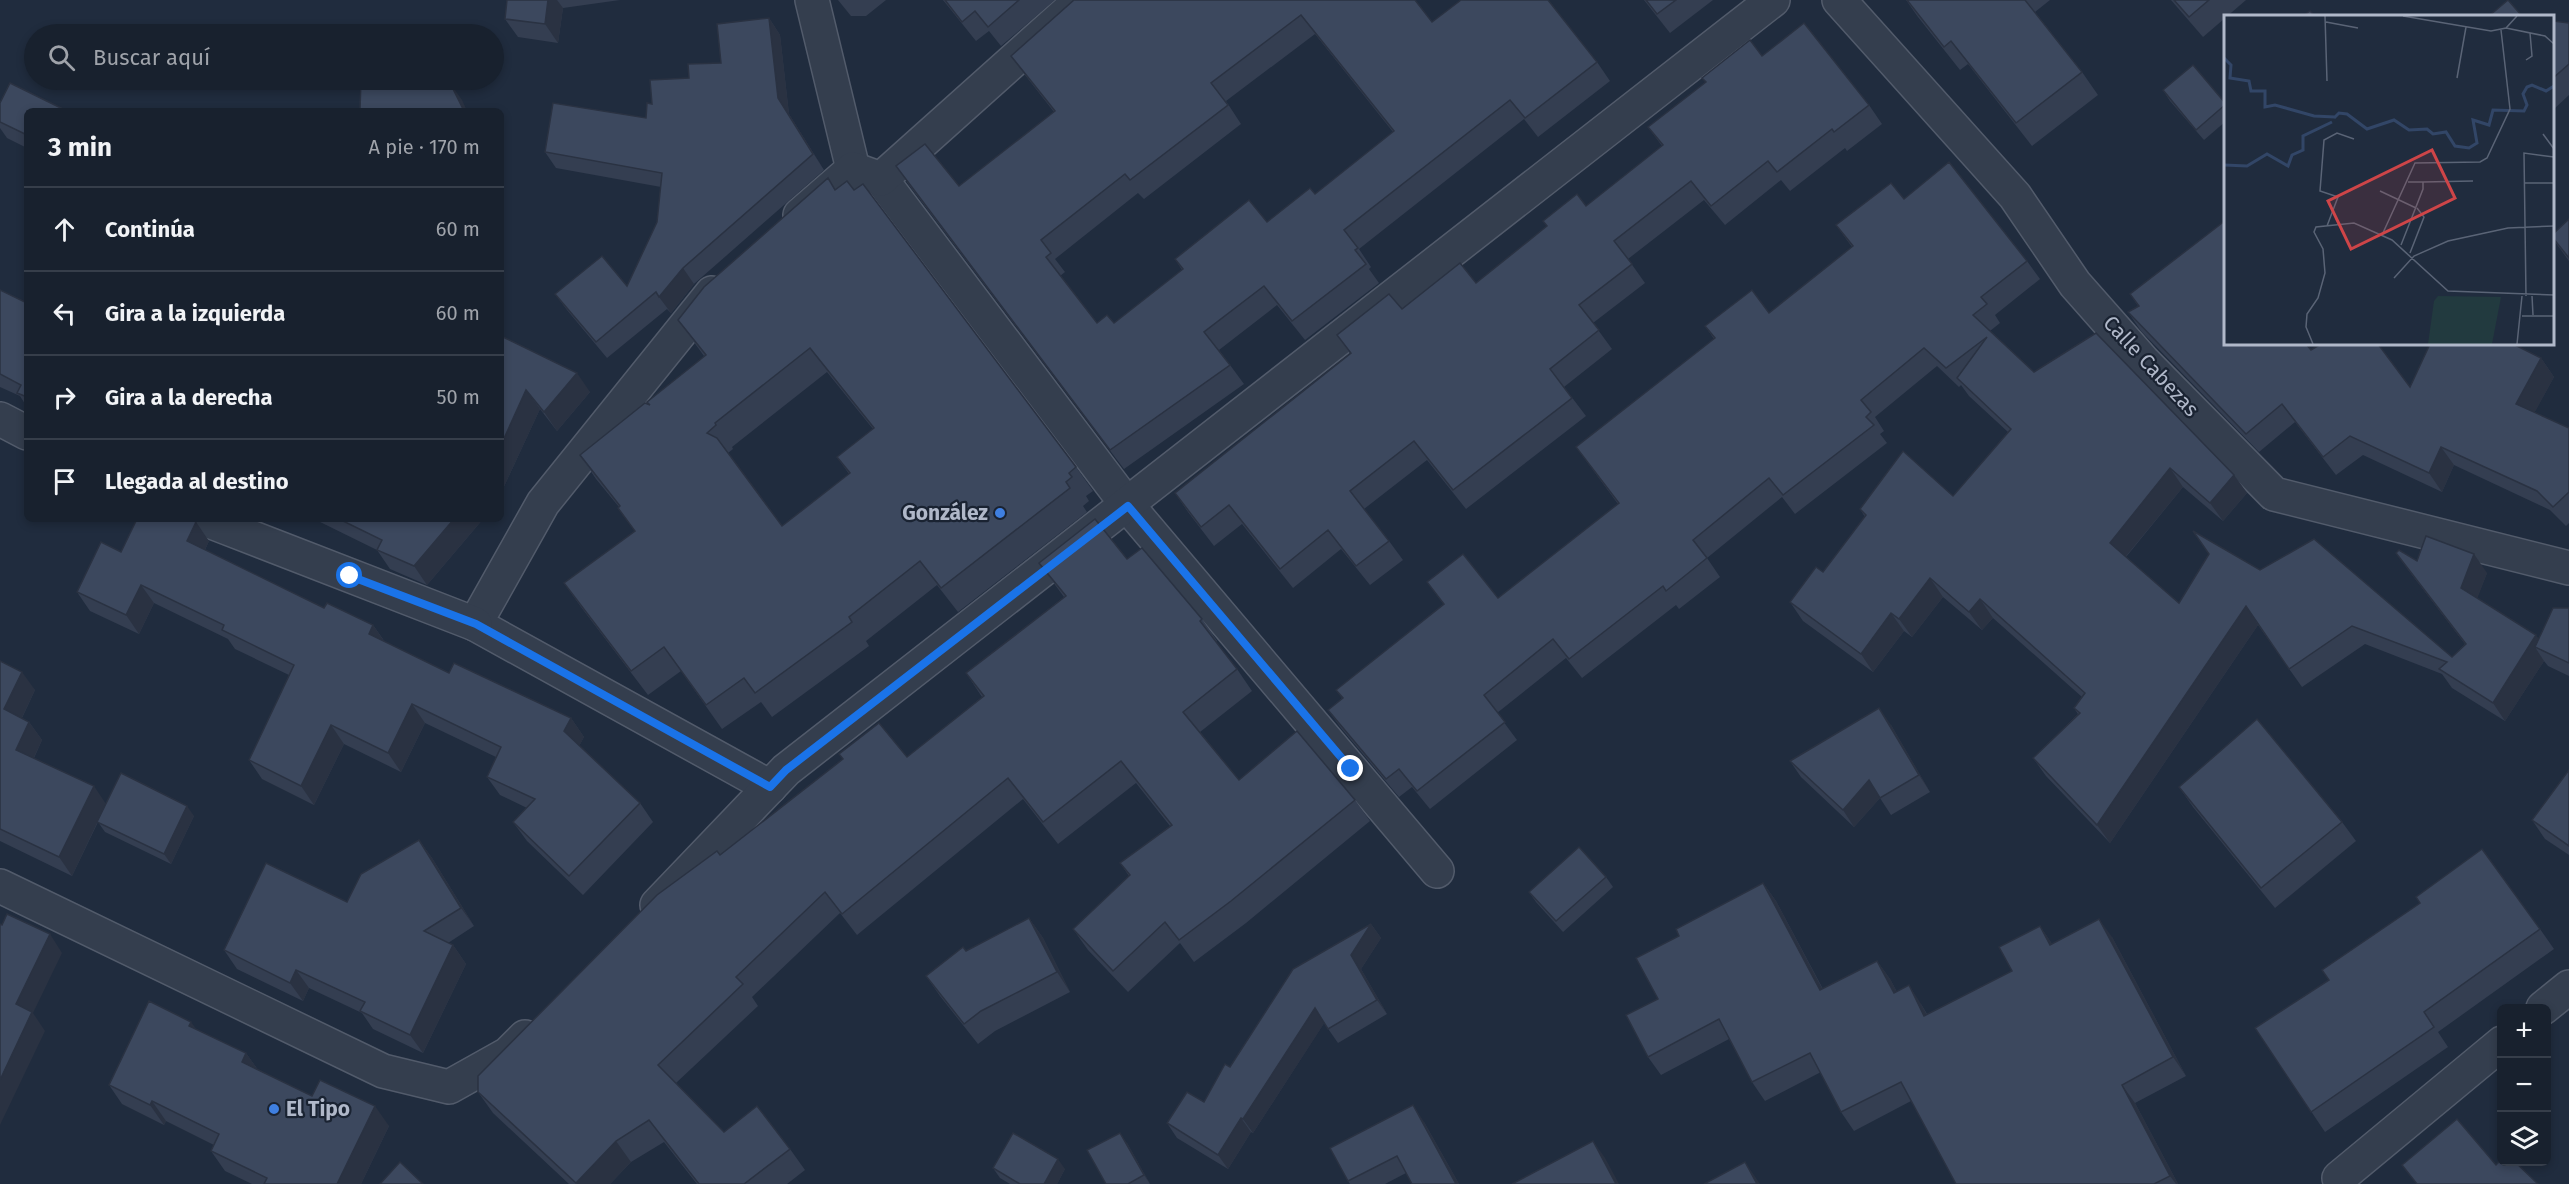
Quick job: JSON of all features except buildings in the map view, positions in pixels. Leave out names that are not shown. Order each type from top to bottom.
[{"type":"street","points":[[812,0],[867,174],[1128,506],[1437,871]]},
{"type":"street","points":[[775,237],[867,174],[1081,0]]},
{"type":"street","points":[[635,928],[795,763],[1128,506],[1773,0]]},
{"type":"street","name":"Calle Cabezas","points":[[1839,0],[2014,196],[2075,284],[2143,361],[2274,494],[2569,568]]},
{"type":"street","points":[[476,624],[543,503],[707,298],[732,275]]},
{"type":"street","points":[[0,419],[24,431]]},
{"type":"street","points":[[212,522],[476,624],[770,787]]},
{"type":"street","points":[[0,886],[383,1071],[449,1087],[508,1054],[550,1012]]},
{"type":"street","points":[[2548,1004],[2569,987]]},
{"type":"street","points":[[2341,1184],[2339,1178],[2497,1047]]},
{"type":"place","name":"González","points":[[1000,513]]},
{"type":"place","name":"El Tipo","points":[[274,1109]]},
{"type":"route","points":[[350,576],[476,624],[770,787],[786,770],[1128,506],[1351,769]]}]
